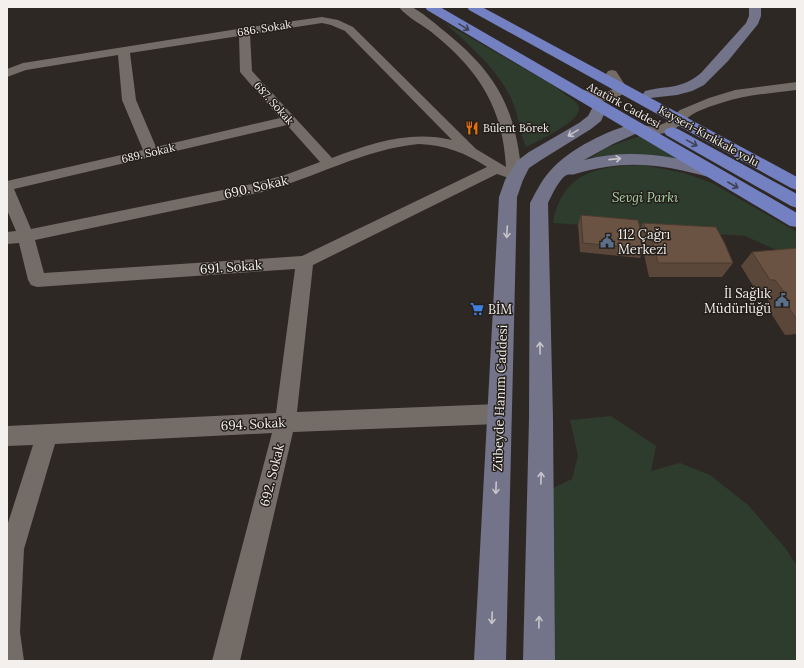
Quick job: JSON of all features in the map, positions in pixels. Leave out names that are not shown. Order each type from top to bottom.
[{"type":"highway","points":[[431,7],[797,221]]},
{"type":"highway","name":"Atatürk Caddesi","points":[[451,7],[797,202]]},
{"type":"highway","name":"Kayseri-Kırıkkale yolu","points":[[473,7],[797,184]]},
{"type":"highway","points":[[489,7],[797,172]]},
{"type":"main road","points":[[650,94],[675,92],[694,86],[704,78],[752,24],[755,16],[755,7]]},
{"type":"main road","name":"Zübeyde Hanım Caddesi","points":[[490,661],[498,414],[508,197],[506,174],[523,166],[535,156],[585,126],[595,118],[600,106]]},
{"type":"main road","points":[[539,661],[541,427],[539,203],[544,190],[558,172],[580,154],[605,140],[636,128]]},
{"type":"main road","points":[[552,180],[561,173],[597,162],[633,158],[677,163],[712,172]]},
{"type":"street","points":[[404,7],[425,21],[455,45],[480,71],[492,88],[502,108],[513,152],[506,174]]},
{"type":"street","name":"686. Sokak","points":[[7,73],[23,67],[124,52],[244,31],[322,20],[334,22],[344,25],[472,151]]},
{"type":"street","name":"687. Sokak","points":[[244,31],[246,72],[330,164]]},
{"type":"street","points":[[124,52],[129,100],[151,152]]},
{"type":"street","points":[[578,93],[597,96],[608,96],[617,93],[619,90],[619,85],[612,74]]},
{"type":"street","points":[[636,128],[654,131],[670,126],[685,113],[714,101],[740,93],[797,86]]},
{"type":"street","points":[[600,106],[603,103],[620,96],[635,93],[650,94]]},
{"type":"street","name":"689. Sokak","points":[[7,186],[289,120]]},
{"type":"street","name":"690. Sokak","points":[[7,238],[26,236],[272,185],[312,172],[378,147],[420,140],[454,145],[472,151],[506,174]]},
{"type":"street","name":"691. Sokak","points":[[7,191],[26,236],[37,280],[305,262],[506,174]]},
{"type":"street","name":"692. Sokak","points":[[226,661],[285,422],[305,262]]},
{"type":"street","name":"694. Sokak","points":[[7,436],[285,422],[498,414]]},
{"type":"street","points":[[10,661],[7,632],[12,549],[47,434]]},
{"type":"green space","points":[[445,23],[551,84],[577,103],[579,109],[577,114],[565,126],[526,147],[515,108],[501,81],[484,60]]},
{"type":"green space","points":[[640,136],[680,160],[657,156],[635,155],[613,155],[590,158],[608,147]]},
{"type":"green space","name":"Sevgi Parkı","points":[[643,165],[684,173],[712,183],[797,232],[797,259],[745,236],[553,223],[558,206],[565,193],[574,182],[584,175],[611,167]]},
{"type":"green space","points":[[611,416],[656,446],[651,471],[680,463],[710,475],[748,505],[786,549],[797,566],[797,661],[554,661],[551,489],[572,479],[578,456],[570,420]]},
{"type":"building","points":[[581,215],[638,220],[645,249],[583,243]]},
{"type":"building","points":[[643,223],[716,227],[733,263],[658,263],[652,240]]},
{"type":"building","points":[[797,248],[797,320],[779,293],[785,293],[775,280],[770,280],[752,252]]},
{"type":"place","name":"Bülent Börek","points":[[472,128]]},
{"type":"place","name":"112 Çağrı Merkezi","points":[[607,241]]},
{"type":"place","name":"İl Sağlık Müdürlüğü","points":[[782,300]]},
{"type":"place","name":"BİM","points":[[477,309]]}]
